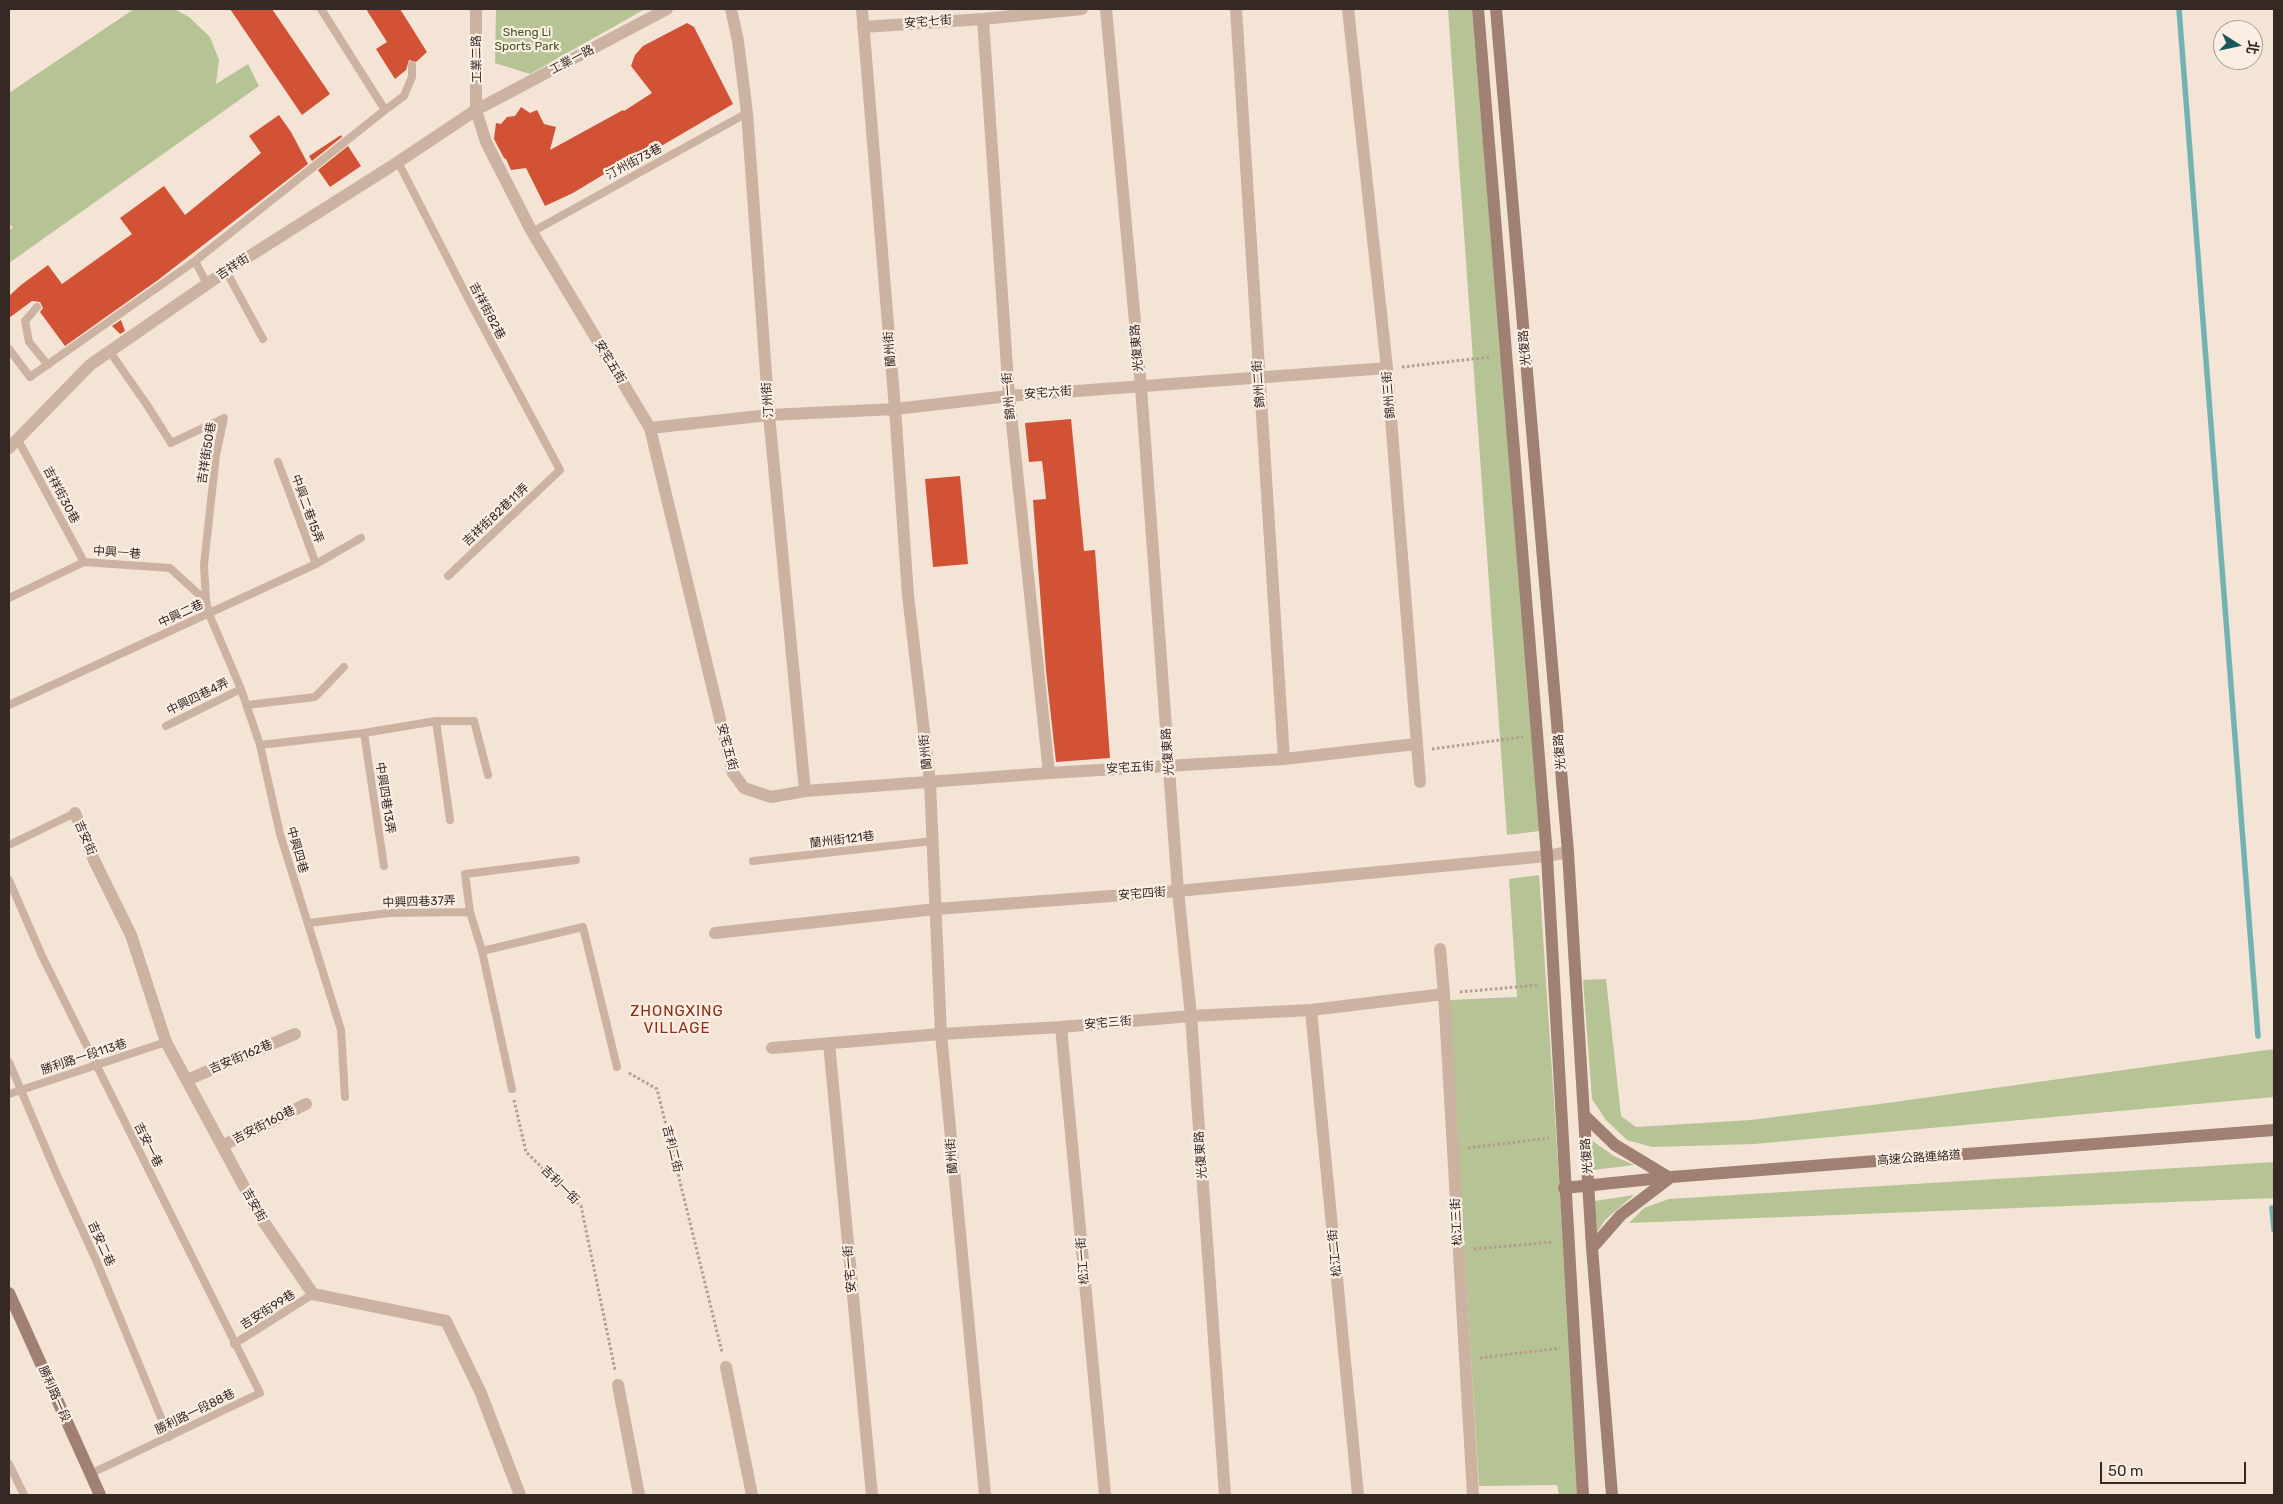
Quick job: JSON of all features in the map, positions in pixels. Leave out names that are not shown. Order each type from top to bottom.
[{"type":"street","name":"工業二路","points":[[476,9],[476,110]]},
{"type":"street","name":"工業一路","points":[[476,110],[668,9]]},
{"type":"street","name":"汀州街","points":[[731,9],[738,41],[747,114],[769,415],[805,791]]},
{"type":"street","name":"蘭州街","points":[[862,9],[895,409],[908,595],[930,783],[940,1034],[985,1495]]},
{"type":"street","name":"安宅七街","points":[[863,27],[983,19],[1082,9]]},
{"type":"street","name":"光復東路","points":[[1106,9],[1141,387],[1178,891],[1191,1016],[1225,1495]]},
{"type":"street","name":"錦州二街","points":[[1236,9],[1284,759]]},
{"type":"street","name":"錦州三街","points":[[1348,9],[1387,368],[1420,782]]},
{"type":"street","name":"光復路","points":[[1478,9],[1547,856],[1564,1188],[1583,1495]]},
{"type":"street","name":"光復路","points":[[1496,9],[1568,852],[1590,1185],[1592,1248],[1612,1495]]},
{"type":"street","name":"錦州一街","points":[[983,19],[1008,396],[1049,773]]},
{"type":"street","name":"吉祥街","points":[[13,444],[90,366],[226,270],[398,162],[476,110]]},
{"type":"street","name":"安宅五街","points":[[476,110],[486,142],[532,232],[650,428],[732,773],[744,788],[771,796],[805,791],[1049,773],[1284,759],[1416,747]]},
{"type":"street","name":"安宅六街","points":[[650,428],[769,415],[895,409],[1008,396],[1387,368]]},
{"type":"street","name":"吉安街","points":[[75,813],[94,860],[131,935],[166,1042],[261,1218],[313,1294]]},
{"type":"street","name":"安宅四街","points":[[715,933],[936,909],[1178,891],[1547,856],[1568,852]]},
{"type":"street","name":"松江三街","points":[[1440,949],[1473,1495]]},
{"type":"street","name":"安宅三街","points":[[772,1048],[940,1034],[1062,1028],[1191,1016],[1311,1010],[1444,994]]},
{"type":"street","name":"松江二街","points":[[1311,1010],[1358,1495]]},
{"type":"street","name":"松江一街","points":[[1062,1028],[1105,1495]]},
{"type":"street","name":"吉安街162巷","points":[[187,1080],[296,1034]]},
{"type":"street","name":"安宅一街","points":[[829,1043],[872,1495]]},
{"type":"street","name":"吉安街160巷","points":[[222,1146],[306,1104]]},
{"type":"street","points":[[1584,1115],[1615,1145],[1670,1177],[1621,1215],[1592,1248]]},
{"type":"street","name":"高速公路連絡道","points":[[1564,1188],[1670,1177],[2274,1130]]},
{"type":"street","name":"勝利路一段","points":[[9,1293],[100,1495]]},
{"type":"street","points":[[313,1294],[446,1321],[480,1391],[520,1495]]},
{"type":"street","points":[[726,1367],[752,1495]]},
{"type":"street","points":[[618,1385],[639,1495]]},
{"type":"lane","points":[[321,9],[385,110]]},
{"type":"lane","points":[[9,349],[30,377],[195,262],[404,96],[412,77],[412,65]]},
{"type":"lane","name":"汀州街73巷","points":[[532,232],[747,114]]},
{"type":"lane","name":"吉祥街82巷","points":[[398,162],[472,306],[560,470]]},
{"type":"lane","points":[[195,262],[207,284]]},
{"type":"lane","points":[[226,270],[263,338]]},
{"type":"lane","points":[[37,307],[25,321],[29,342],[48,365]]},
{"type":"lane","name":"吉祥街50巷","points":[[110,352],[171,443],[224,418],[216,456],[204,565],[206,601]]},
{"type":"lane","name":"吉祥街30巷","points":[[13,444],[84,562]]},
{"type":"lane","name":"中興二巷15弄","points":[[278,462],[316,564]]},
{"type":"lane","name":"吉祥街82巷11弄","points":[[448,576],[560,470]]},
{"type":"lane","name":"中興二巷","points":[[9,705],[316,564],[360,538]]},
{"type":"lane","name":"中興一巷","points":[[9,598],[84,562],[170,568],[206,601]]},
{"type":"lane","points":[[206,601],[209,614]]},
{"type":"lane","name":"中興四巷","points":[[209,614],[241,689],[260,745],[280,834],[341,1030],[345,1097]]},
{"type":"lane","points":[[247,705],[315,697],[344,667]]},
{"type":"lane","name":"中興四巷4弄","points":[[166,726],[241,689]]},
{"type":"lane","points":[[260,745],[364,733],[436,721],[474,721],[488,775]]},
{"type":"lane","points":[[436,721],[450,820]]},
{"type":"lane","name":"中興四巷13弄","points":[[364,733],[384,866]]},
{"type":"lane","points":[[9,845],[75,813]]},
{"type":"lane","name":"蘭州街121巷","points":[[753,861],[933,840]]},
{"type":"lane","name":"中興四巷37弄","points":[[309,923],[389,913],[470,912],[464,874],[576,860]]},
{"type":"lane","name":"吉安一巷","points":[[9,880],[42,956],[234,1344]]},
{"type":"lane","points":[[470,912],[482,951],[512,1089]]},
{"type":"lane","points":[[482,951],[583,927],[617,1067]]},
{"type":"lane","name":"勝利路一段113巷","points":[[9,1094],[166,1042]]},
{"type":"lane","name":"吉安二巷","points":[[9,1062],[57,1175],[96,1260],[169,1437]]},
{"type":"lane","name":"吉安街99巷","points":[[234,1344],[313,1294]]},
{"type":"lane","name":"勝利路一段88巷","points":[[90,1474],[260,1393],[234,1344]]},
{"type":"lane","points":[[9,1464],[24,1495]]},
{"type":"path","points":[[1387,368],[1490,357]]},
{"type":"path","points":[[1416,747],[1523,737]]},
{"type":"path","points":[[1444,994],[1543,985]]},
{"type":"path","name":"吉利二街","points":[[617,1067],[657,1089],[726,1367]]},
{"type":"path","name":"吉利一街","points":[[512,1089],[526,1152],[581,1206],[618,1385]]},
{"type":"path","points":[[1453,1150],[1552,1138]]},
{"type":"path","points":[[1459,1250],[1558,1241]]},
{"type":"path","points":[[1465,1360],[1564,1348]]},
{"type":"green space","points":[[134,9],[174,9],[189,17],[210,37],[219,60],[216,84],[248,64],[259,86],[9,263],[9,231],[13,227],[9,224],[9,93]]},
{"type":"green space","name":"Sheng Li Sports Park","points":[[496,9],[645,9],[530,74],[495,63]]},
{"type":"green space","points":[[1448,9],[1472,9],[1540,831],[1507,835]]},
{"type":"green space","points":[[1539,875],[1580,1495],[1559,1495],[1557,1485],[1479,1486],[1449,1000],[1517,997],[1509,879]]},
{"type":"green space","points":[[1606,979],[1621,1116],[1636,1127],[1751,1120],[2274,1049],[2274,1097],[1754,1144],[1652,1147],[1627,1140],[1606,1120],[1592,1099],[1583,980]]},
{"type":"green space","points":[[1591,1140],[1614,1156],[1634,1165],[1593,1170]]},
{"type":"green space","points":[[2274,1162],[2274,1198],[1629,1223],[1644,1208],[1669,1199]]},
{"type":"green space","points":[[1634,1195],[1605,1220],[1597,1232],[1595,1201]]},
{"type":"building","points":[[230,9],[272,9],[330,94],[302,115]]},
{"type":"building","points":[[366,9],[400,9],[427,52],[416,62],[409,60],[406,70],[395,79],[376,49],[387,42]]},
{"type":"building","points":[[687,23],[694,27],[733,104],[651,152],[649,147],[573,193],[545,206],[526,168],[511,170],[494,139],[496,123],[501,124],[507,117],[515,116],[521,107],[530,113],[537,110],[544,124],[556,127],[550,150],[624,111],[652,93],[631,66],[635,55],[643,46]]},
{"type":"building","points":[[279,115],[291,132],[308,164],[158,280],[65,346],[40,312],[43,308],[40,302],[32,301],[9,318],[9,296],[21,285],[48,265],[62,284],[132,234],[120,218],[164,186],[185,215],[261,153],[249,136]]},
{"type":"building","points":[[341,135],[342,137],[312,161],[309,156]]},
{"type":"building","points":[[348,146],[361,166],[330,187],[318,170]]},
{"type":"building","points":[[121,320],[125,331],[120,334],[112,326]]},
{"type":"building","points":[[1071,419],[1084,551],[1095,550],[1110,758],[1056,762],[1046,671],[1033,500],[1046,499],[1044,477],[1042,461],[1029,462],[1025,423]]},
{"type":"building","points":[[960,476],[968,564],[933,567],[925,479]]},
{"type":"waterway","points":[[2179,9],[2258,1036]]},
{"type":"waterway","points":[[2272,1208],[2274,1230]]},
{"type":"district","name":"ZHONGXING VILLAGE","points":[[677,1020]]}]
